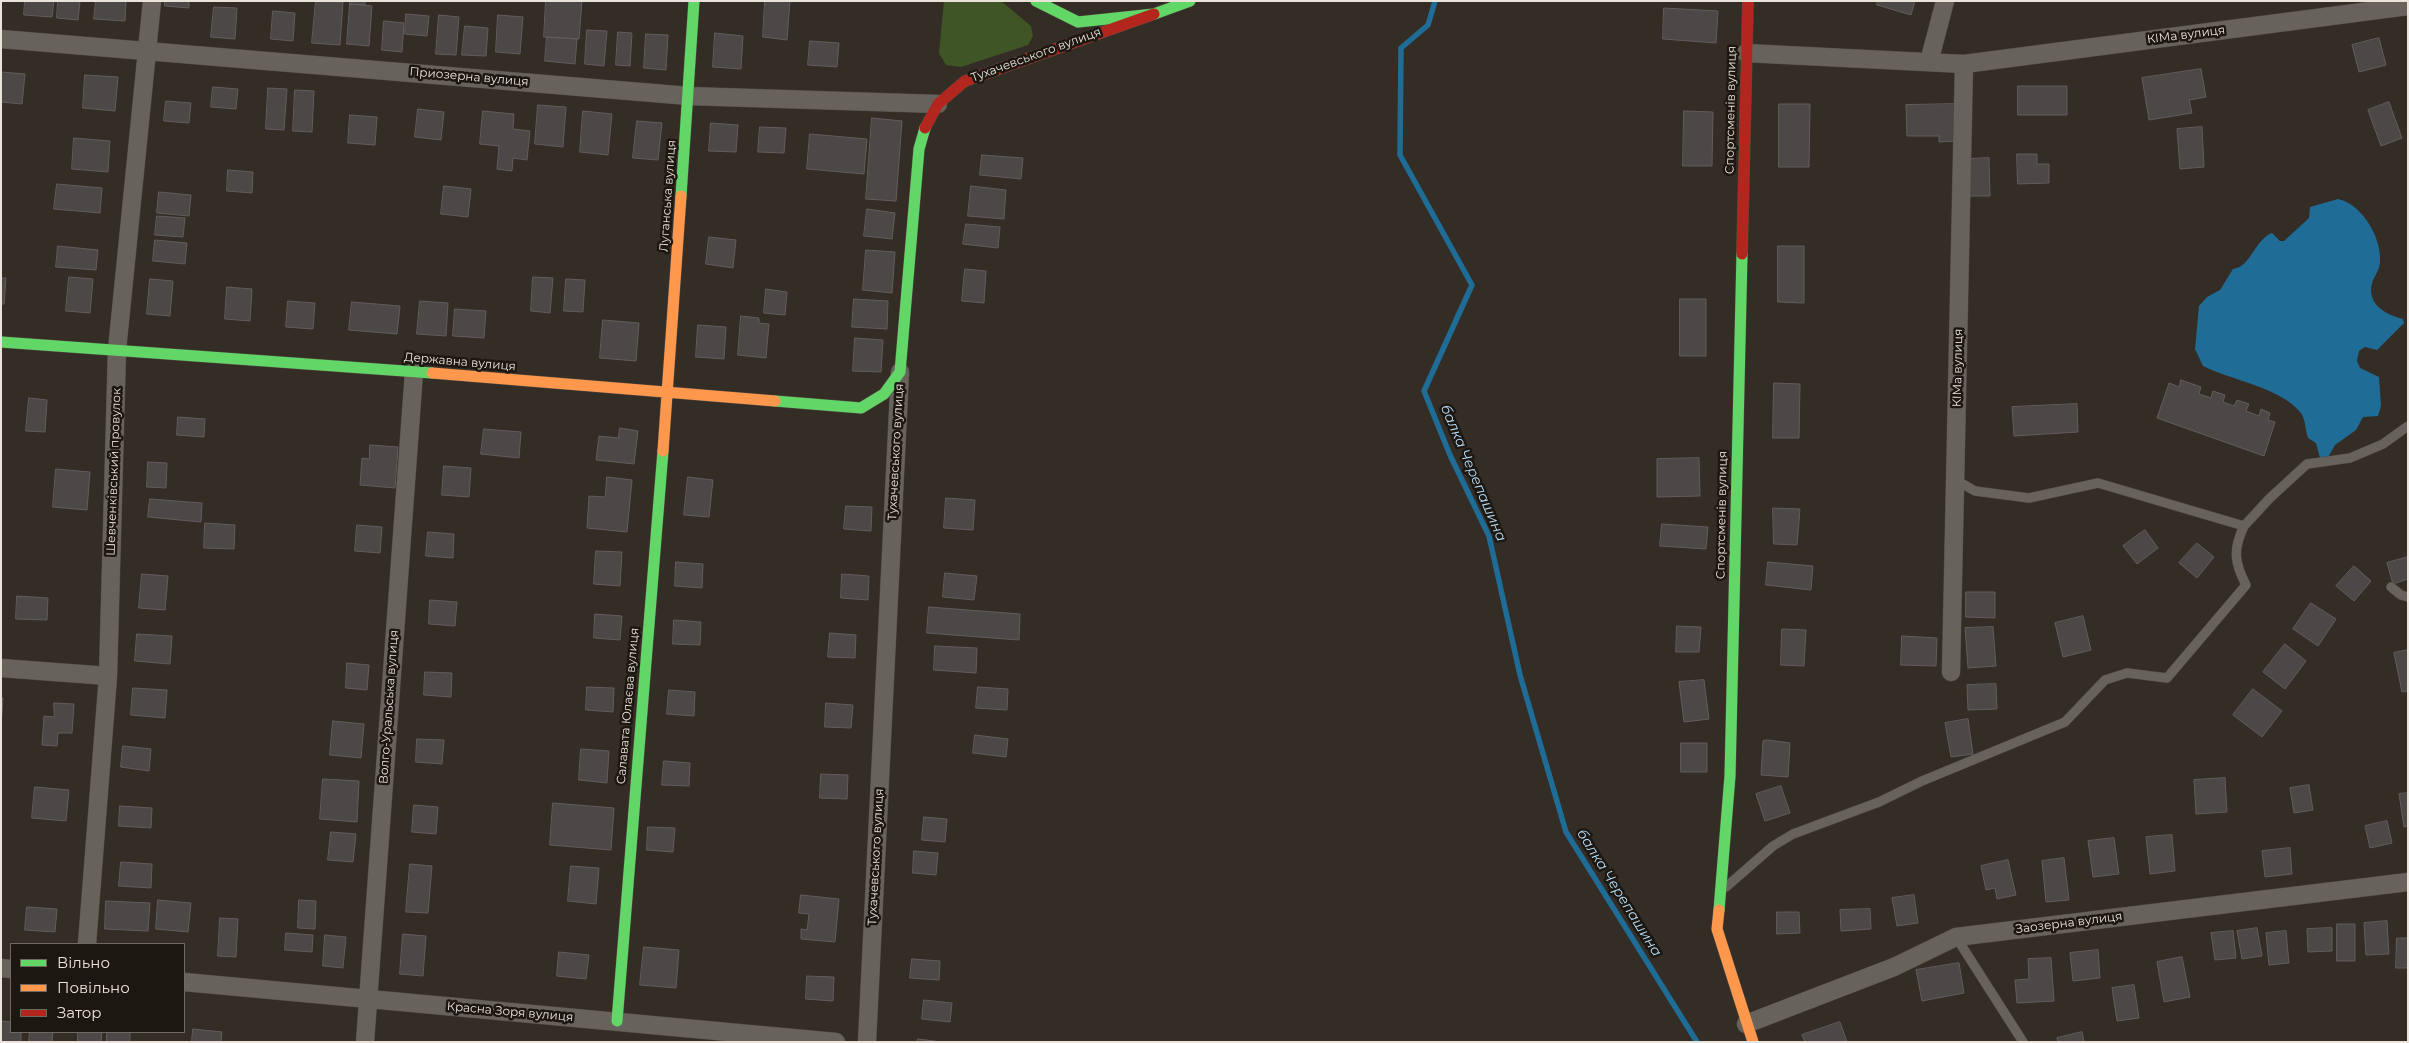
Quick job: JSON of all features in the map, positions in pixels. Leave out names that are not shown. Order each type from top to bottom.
[{"type":"street","name":"Шевченківський провулок","points":[[87,943],[108,676],[117,350],[149,51],[152,1]]},
{"type":"street","name":"Луганська вулиця","points":[[668,393],[694,1]]},
{"type":"street","points":[[1036,1],[1078,22],[1154,14],[1190,1]]},
{"type":"street","name":"Спортсменів вулиця","points":[[1748,1],[1730,776],[1717,928],[1753,1042]]},
{"type":"street","points":[[1929,62],[1945,1]]},
{"type":"street","name":"КІМа вулиця","points":[[1746,53],[1964,64],[2408,6]]},
{"type":"street","name":"Тухачевського вулиця","points":[[867,1042],[900,372],[919,149],[926,125],[938,104],[965,81],[1154,14]]},
{"type":"street","name":"Приозерна вулиця","points":[[1,39],[689,96],[938,104]]},
{"type":"street","name":"КІМа вулиця","points":[[1952,672],[1964,64]]},
{"type":"street","name":"Державна вулиця","points":[[1,342],[414,372],[861,408],[875,402],[882,396],[900,372]]},
{"type":"street","name":"Волго-Уральська вулиця","points":[[365,1042],[414,372]]},
{"type":"street","name":"Салавата Юлаєва вулиця","points":[[617,1021],[668,393]]},
{"type":"street","points":[[1,668],[108,676]]},
{"type":"street","name":"Заозерна вулиця","points":[[1746,1024],[1894,967],[1956,937],[2408,882]]},
{"type":"street","name":"Красна Зоря вулиця","points":[[185,982],[836,1042]]},
{"type":"lane","points":[[1720,892],[1773,846],[1793,834],[1879,802],[1922,781],[2065,722],[2105,680],[2127,673],[2167,678],[2246,585],[2237,567],[2236,542],[2244,526],[2270,498],[2307,464],[2350,458],[2383,444],[2408,426]]},
{"type":"lane","points":[[1956,480],[1975,491],[2029,498],[2098,482],[2244,526]]},
{"type":"lane","points":[[2391,587],[2401,595],[2408,597]]},
{"type":"lane","points":[[1956,937],[2024,1042]]},
{"type":"green space","points":[[944,1],[1001,1],[1031,26],[1033,36],[1028,45],[961,67],[946,65],[939,53]]},
{"type":"water","points":[[2338,199],[2347,202],[2362,215],[2369,223],[2378,243],[2380,253],[2379,269],[2371,288],[2374,301],[2389,314],[2403,319],[2404,323],[2377,350],[2365,347],[2359,351],[2357,361],[2360,368],[2379,377],[2381,406],[2378,416],[2363,417],[2356,430],[2335,445],[2328,457],[2320,458],[2316,443],[2308,438],[2302,415],[2292,404],[2255,385],[2203,366],[2195,349],[2199,306],[2207,297],[2220,290],[2233,269],[2239,267],[2249,258],[2266,236],[2272,233],[2280,241],[2284,241],[2309,218],[2310,207]]},
{"type":"building","points":[[25,1],[54,1],[52,17],[24,15]]},
{"type":"building","points":[[58,1],[80,1],[78,20],[57,18]]},
{"type":"building","points":[[96,1],[126,1],[125,21],[94,19]]},
{"type":"building","points":[[165,1],[189,1],[189,8],[165,6]]},
{"type":"building","points":[[316,1],[343,2],[340,45],[312,43]]},
{"type":"building","points":[[350,1],[365,1],[365,5],[350,4]]},
{"type":"building","points":[[546,1],[582,1],[579,39],[544,37]]},
{"type":"building","points":[[765,1],[790,1],[787,40],[763,37]]},
{"type":"building","points":[[1878,1],[1915,1],[1911,15],[1877,5]]},
{"type":"building","points":[[350,4],[372,6],[369,46],[347,44]]},
{"type":"building","points":[[214,7],[237,8],[235,39],[211,37]]},
{"type":"building","points":[[1664,8],[1718,11],[1716,43],[1663,39]]},
{"type":"building","points":[[273,11],[295,13],[293,41],[271,39]]},
{"type":"building","points":[[406,14],[429,16],[427,36],[405,34]]},
{"type":"building","points":[[439,15],[459,17],[456,55],[436,54]]},
{"type":"building","points":[[498,15],[523,17],[520,54],[496,52]]},
{"type":"building","points":[[384,21],[404,23],[402,52],[382,50]]},
{"type":"building","points":[[465,26],[488,28],[486,56],[462,55]]},
{"type":"building","points":[[587,30],[607,31],[604,66],[585,64]]},
{"type":"building","points":[[618,32],[632,33],[630,66],[616,65]]},
{"type":"building","points":[[715,33],[743,36],[741,69],[713,67]]},
{"type":"building","points":[[646,34],[668,35],[666,70],[644,68]]},
{"type":"building","points":[[547,37],[577,39],[575,64],[545,61]]},
{"type":"building","points":[[2379,38],[2386,65],[2359,72],[2352,45]]},
{"type":"building","points":[[810,41],[839,43],[837,67],[808,65]]},
{"type":"building","points":[[2201,69],[2206,97],[2189,100],[2192,113],[2149,120],[2142,78]]},
{"type":"building","points":[[1,72],[25,74],[22,104],[1,102]]},
{"type":"building","points":[[85,75],[118,77],[115,111],[83,108]]},
{"type":"building","points":[[2018,86],[2067,86],[2067,115],[2018,115]]},
{"type":"building","points":[[213,87],[238,89],[236,109],[211,107]]},
{"type":"building","points":[[268,88],[287,89],[284,130],[266,129]]},
{"type":"building","points":[[295,90],[314,91],[312,132],[293,131]]},
{"type":"building","points":[[166,101],[191,103],[189,123],[164,121]]},
{"type":"building","points":[[2389,102],[2402,138],[2381,146],[2368,110]]},
{"type":"building","points":[[1779,104],[1810,104],[1809,167],[1779,167]]},
{"type":"building","points":[[1956,104],[1957,141],[1939,142],[1939,136],[1907,136],[1906,105]]},
{"type":"building","points":[[538,105],[566,107],[563,147],[535,144]]},
{"type":"building","points":[[418,109],[444,112],[441,140],[415,137]]},
{"type":"building","points":[[483,111],[514,114],[513,129],[530,131],[527,160],[513,158],[512,171],[497,169],[499,146],[480,144]]},
{"type":"building","points":[[583,111],[612,114],[608,155],[580,152]]},
{"type":"building","points":[[1684,111],[1713,112],[1712,166],[1683,166]]},
{"type":"building","points":[[350,115],[377,117],[375,145],[348,143]]},
{"type":"building","points":[[872,118],[902,121],[896,201],[866,199]]},
{"type":"building","points":[[637,121],[662,123],[658,160],[633,158]]},
{"type":"building","points":[[711,123],[738,125],[736,152],[709,151]]},
{"type":"building","points":[[760,127],[786,128],[784,153],[758,152]]},
{"type":"building","points":[[2202,127],[2204,167],[2180,169],[2177,129]]},
{"type":"building","points":[[810,134],[867,139],[864,174],[807,169]]},
{"type":"building","points":[[74,138],[110,141],[108,172],[72,169]]},
{"type":"building","points":[[2017,154],[2037,154],[2037,164],[2049,164],[2049,183],[2018,184]]},
{"type":"building","points":[[982,155],[1023,158],[1021,179],[980,175]]},
{"type":"building","points":[[1989,158],[1990,196],[1969,196],[1968,159]]},
{"type":"building","points":[[228,170],[253,172],[252,193],[227,191]]},
{"type":"building","points":[[57,184],[102,188],[100,213],[54,209]]},
{"type":"building","points":[[444,186],[471,189],[468,217],[441,214]]},
{"type":"building","points":[[971,186],[1006,190],[1004,219],[968,216]]},
{"type":"building","points":[[159,192],[191,195],[189,216],[157,213]]},
{"type":"building","points":[[867,209],[895,213],[892,239],[864,236]]},
{"type":"building","points":[[157,216],[185,218],[183,237],[155,235]]},
{"type":"building","points":[[966,224],[1000,227],[998,248],[963,244]]},
{"type":"building","points":[[709,237],[736,240],[733,268],[706,264]]},
{"type":"building","points":[[155,240],[187,243],[185,264],[153,261]]},
{"type":"building","points":[[58,246],[98,250],[96,270],[56,267]]},
{"type":"building","points":[[1778,246],[1804,246],[1804,303],[1778,302]]},
{"type":"building","points":[[866,250],[895,252],[892,293],[863,290]]},
{"type":"building","points":[[965,269],[986,271],[984,303],[962,301]]},
{"type":"building","points":[[69,277],[93,279],[90,313],[66,311]]},
{"type":"building","points":[[533,277],[553,278],[550,313],[531,311]]},
{"type":"building","points":[[1,278],[6,278],[4,304],[1,304]]},
{"type":"building","points":[[150,279],[173,281],[170,316],[147,314]]},
{"type":"building","points":[[566,279],[585,280],[583,312],[564,311]]},
{"type":"building","points":[[227,287],[252,289],[250,321],[225,319]]},
{"type":"building","points":[[766,289],[787,292],[785,315],[764,313]]},
{"type":"building","points":[[854,299],[888,301],[887,329],[852,327]]},
{"type":"building","points":[[1680,299],[1706,299],[1706,356],[1680,356]]},
{"type":"building","points":[[288,301],[315,303],[313,329],[286,327]]},
{"type":"building","points":[[420,301],[448,303],[446,336],[417,334]]},
{"type":"building","points":[[352,302],[400,306],[397,334],[349,330]]},
{"type":"building","points":[[455,309],[486,311],[484,338],[453,336]]},
{"type":"building","points":[[741,316],[759,318],[759,323],[769,324],[766,358],[738,355]]},
{"type":"building","points":[[603,320],[639,323],[636,361],[600,358]]},
{"type":"building","points":[[698,325],[726,327],[724,359],[696,357]]},
{"type":"building","points":[[855,338],[883,340],[881,372],[853,371]]},
{"type":"building","points":[[2181,380],[2201,387],[2199,394],[2211,398],[2213,391],[2225,395],[2223,402],[2234,406],[2237,400],[2249,404],[2246,411],[2259,416],[2261,409],[2270,413],[2268,420],[2275,422],[2264,456],[2157,418],[2169,383],[2179,387]]},
{"type":"building","points":[[1774,383],[1800,384],[1799,438],[1773,438]]},
{"type":"building","points":[[29,398],[47,400],[45,432],[26,431]]},
{"type":"building","points":[[2077,404],[2078,432],[2014,436],[2012,407]]},
{"type":"building","points":[[178,417],[205,419],[204,437],[177,435]]},
{"type":"building","points":[[620,428],[638,431],[634,464],[596,460],[599,436],[618,438]]},
{"type":"building","points":[[484,429],[521,432],[519,458],[481,454]]},
{"type":"building","points":[[370,445],[398,447],[395,488],[360,485],[362,458],[369,459]]},
{"type":"building","points":[[1699,458],[1700,496],[1657,497],[1657,459]]},
{"type":"building","points":[[148,462],[167,463],[166,488],[147,487]]},
{"type":"building","points":[[444,466],[471,468],[469,497],[442,495]]},
{"type":"building","points":[[56,469],[90,472],[87,510],[53,507]]},
{"type":"building","points":[[607,477],[632,480],[627,532],[587,528],[589,496],[605,497]]},
{"type":"building","points":[[688,477],[713,480],[709,517],[684,515]]},
{"type":"building","points":[[946,498],[975,500],[973,530],[944,528]]},
{"type":"building","points":[[150,499],[202,503],[201,522],[148,517]]},
{"type":"building","points":[[846,506],[872,507],[871,531],[844,529]]},
{"type":"building","points":[[1773,508],[1800,509],[1797,545],[1774,544]]},
{"type":"building","points":[[205,523],[235,525],[234,549],[204,548]]},
{"type":"building","points":[[1662,524],[1708,527],[1706,549],[1660,546]]},
{"type":"building","points":[[357,525],[382,527],[380,553],[355,551]]},
{"type":"building","points":[[2145,530],[2158,548],[2137,564],[2123,546]]},
{"type":"building","points":[[428,532],[454,534],[453,558],[426,556]]},
{"type":"building","points":[[2197,543],[2214,557],[2197,578],[2179,563]]},
{"type":"building","points":[[596,551],[622,552],[620,586],[594,584]]},
{"type":"building","points":[[2408,557],[2408,579],[2393,584],[2387,563]]},
{"type":"building","points":[[676,562],[703,564],[702,588],[675,586]]},
{"type":"building","points":[[1768,562],[1813,566],[1811,590],[1766,585]]},
{"type":"building","points":[[2354,566],[2371,581],[2354,601],[2336,586]]},
{"type":"building","points":[[945,573],[977,576],[974,600],[943,597]]},
{"type":"building","points":[[142,574],[168,576],[165,610],[139,608]]},
{"type":"building","points":[[842,574],[869,576],[868,600],[841,598]]},
{"type":"building","points":[[1966,592],[1995,592],[1995,618],[1966,617]]},
{"type":"building","points":[[17,596],[48,598],[47,620],[16,619]]},
{"type":"building","points":[[430,600],[457,602],[455,626],[429,624]]},
{"type":"building","points":[[2311,603],[2336,619],[2318,646],[2293,629]]},
{"type":"building","points":[[929,607],[1020,614],[1019,640],[927,633]]},
{"type":"building","points":[[595,614],[622,616],[620,640],[594,638]]},
{"type":"building","points":[[2083,616],[2091,650],[2063,657],[2055,623]]},
{"type":"building","points":[[674,620],[701,622],[700,645],[673,644]]},
{"type":"building","points":[[1677,626],[1701,627],[1699,652],[1676,652]]},
{"type":"building","points":[[1993,627],[1996,666],[1968,668],[1965,628]]},
{"type":"building","points":[[1782,629],[1806,630],[1804,666],[1781,665]]},
{"type":"building","points":[[830,633],[856,635],[855,658],[828,657]]},
{"type":"building","points":[[137,634],[172,636],[170,664],[135,661]]},
{"type":"building","points":[[1902,636],[1937,638],[1936,666],[1901,665]]},
{"type":"building","points":[[2285,644],[2306,661],[2285,689],[2263,672]]},
{"type":"building","points":[[935,646],[977,648],[976,673],[934,670]]},
{"type":"building","points":[[2408,650],[2408,691],[2402,692],[2394,653]]},
{"type":"building","points":[[347,663],[369,665],[367,690],[346,688]]},
{"type":"building","points":[[425,672],[452,673],[451,697],[424,695]]},
{"type":"building","points":[[1704,680],[1709,719],[1684,722],[1679,682]]},
{"type":"building","points":[[1996,684],[1997,709],[1968,710],[1967,685]]},
{"type":"building","points":[[587,687],[614,688],[613,712],[586,710]]},
{"type":"building","points":[[978,687],[1008,689],[1007,710],[976,708]]},
{"type":"building","points":[[133,688],[167,690],[165,718],[131,715]]},
{"type":"building","points":[[2253,689],[2282,711],[2262,737],[2233,715]]},
{"type":"building","points":[[669,690],[695,692],[694,716],[667,714]]},
{"type":"building","points":[[1,698],[3,698],[1,727]]},
{"type":"building","points":[[54,703],[74,704],[72,733],[58,733],[57,746],[42,745],[44,716],[54,717]]},
{"type":"building","points":[[826,703],[853,705],[851,728],[825,727]]},
{"type":"building","points":[[1968,719],[1973,754],[1951,757],[1945,723]]},
{"type":"building","points":[[333,721],[364,724],[361,758],[330,755]]},
{"type":"building","points":[[975,735],[1008,739],[1006,757],[973,753]]},
{"type":"building","points":[[417,739],[444,740],[442,764],[416,762]]},
{"type":"building","points":[[1763,741],[1790,743],[1788,777],[1761,775]]},
{"type":"building","points":[[1681,743],[1707,743],[1707,772],[1681,772]]},
{"type":"building","points":[[123,746],[151,749],[149,771],[121,767]]},
{"type":"building","points":[[581,749],[609,751],[607,783],[579,780]]},
{"type":"building","points":[[664,761],[690,763],[689,786],[662,785]]},
{"type":"building","points":[[821,774],[848,775],[847,799],[820,798]]},
{"type":"building","points":[[2225,778],[2227,812],[2196,814],[2194,780]]},
{"type":"building","points":[[323,779],[359,781],[357,822],[320,819]]},
{"type":"building","points":[[2309,785],[2313,810],[2294,813],[2290,788]]},
{"type":"building","points":[[1781,786],[1790,813],[1765,821],[1756,794]]},
{"type":"building","points":[[35,787],[69,790],[66,821],[32,818]]},
{"type":"building","points":[[2408,793],[2408,826],[2404,827],[2399,794]]},
{"type":"building","points":[[553,803],[614,808],[611,850],[550,845]]},
{"type":"building","points":[[414,805],[438,807],[436,834],[412,832]]},
{"type":"building","points":[[120,806],[152,808],[151,828],[119,826]]},
{"type":"building","points":[[924,817],[947,819],[945,842],[922,840]]},
{"type":"building","points":[[2387,821],[2392,843],[2370,848],[2365,826]]},
{"type":"building","points":[[648,827],[675,828],[673,852],[647,850]]},
{"type":"building","points":[[331,832],[356,834],[353,862],[328,860]]},
{"type":"building","points":[[2172,835],[2175,871],[2150,874],[2146,837]]},
{"type":"building","points":[[2114,838],[2119,874],[2093,877],[2088,841]]},
{"type":"building","points":[[2290,848],[2292,874],[2265,877],[2262,851]]},
{"type":"building","points":[[914,851],[938,853],[936,875],[913,873]]},
{"type":"building","points":[[2064,858],[2069,900],[2046,902],[2042,861]]},
{"type":"building","points":[[2008,860],[2016,895],[1997,899],[1995,888],[1986,890],[1981,866]]},
{"type":"building","points":[[121,862],[152,864],[151,888],[119,886]]},
{"type":"building","points":[[410,864],[432,866],[428,913],[406,912]]},
{"type":"building","points":[[571,866],[599,868],[596,904],[568,901]]},
{"type":"building","points":[[801,895],[839,899],[835,942],[801,939],[801,929],[807,930],[809,914],[799,913]]},
{"type":"building","points":[[1914,895],[1918,923],[1897,926],[1892,898]]},
{"type":"building","points":[[158,900],[191,903],[188,932],[156,929]]},
{"type":"building","points":[[299,900],[316,901],[315,929],[298,928]]},
{"type":"building","points":[[106,901],[150,903],[148,931],[105,929]]},
{"type":"building","points":[[27,907],[57,909],[55,932],[25,930]]},
{"type":"building","points":[[1870,909],[1871,929],[1841,931],[1840,910]]},
{"type":"building","points":[[1777,912],[1799,912],[1800,933],[1777,934]]},
{"type":"building","points":[[220,918],[238,919],[236,957],[218,956]]},
{"type":"building","points":[[2387,921],[2389,954],[2366,955],[2364,923]]},
{"type":"building","points":[[2337,924],[2355,924],[2355,961],[2337,961]]},
{"type":"building","points":[[2257,928],[2262,956],[2242,959],[2237,931]]},
{"type":"building","points":[[2332,928],[2332,951],[2308,952],[2307,929]]},
{"type":"building","points":[[2233,931],[2236,958],[2215,960],[2211,933]]},
{"type":"building","points":[[2286,931],[2289,963],[2269,965],[2266,933]]},
{"type":"building","points":[[286,933],[313,935],[312,952],[285,950]]},
{"type":"building","points":[[403,934],[426,936],[423,976],[400,974]]},
{"type":"building","points":[[325,935],[346,937],[343,968],[323,966]]},
{"type":"building","points":[[2397,938],[2408,938],[2408,968],[2396,968]]},
{"type":"building","points":[[644,947],[679,950],[676,988],[640,985]]},
{"type":"building","points":[[2098,950],[2100,978],[2073,981],[2070,953]]},
{"type":"building","points":[[559,952],[589,955],[586,979],[557,976]]},
{"type":"building","points":[[2182,957],[2190,997],[2164,1002],[2157,962]]},
{"type":"building","points":[[2051,958],[2054,1001],[2017,1003],[2015,980],[2029,979],[2028,959]]},
{"type":"building","points":[[912,959],[940,961],[939,980],[910,978]]},
{"type":"building","points":[[1959,963],[1964,993],[1922,1001],[1916,970]]},
{"type":"building","points":[[807,976],[834,977],[833,1001],[806,999]]},
{"type":"building","points":[[2134,985],[2139,1018],[2117,1021],[2112,988]]},
{"type":"building","points":[[924,1000],[952,1003],[950,1022],[922,1019]]},
{"type":"building","points":[[1,1021],[10,1022],[10,1033],[21,1033],[21,1042],[1,1042]]},
{"type":"building","points":[[1840,1022],[1847,1042],[1805,1042],[1802,1035]]},
{"type":"building","points":[[193,1029],[222,1032],[221,1042],[192,1042]]},
{"type":"building","points":[[2082,1032],[2084,1042],[2058,1042],[2057,1038]]},
{"type":"building","points":[[30,1033],[53,1033],[52,1042],[29,1042]]},
{"type":"building","points":[[78,1033],[102,1033],[101,1042],[78,1042]]},
{"type":"building","points":[[107,1033],[130,1033],[130,1042],[107,1042]]},
{"type":"building","points":[[918,1039],[942,1042],[917,1042]]},
{"type":"waterway","name":"балка Черепашина","points":[[1435,1],[1428,25],[1401,48],[1400,155],[1472,285],[1424,391],[1450,455],[1489,536],[1520,675],[1566,832],[1697,1042]]},
{"type":"traffic: fast","points":[[681,196],[694,1]]},
{"type":"traffic: fast","points":[[1036,1],[1078,22],[1154,14],[1190,1]]},
{"type":"traffic: fast","points":[[775,401],[861,408],[884,394],[900,372],[919,149],[925,128]]},
{"type":"traffic: fast","points":[[1719,910],[1730,776],[1742,254]]},
{"type":"traffic: fast","points":[[1,342],[432,373]]},
{"type":"traffic: fast","points":[[617,1021],[663,451]]},
{"type":"traffic: slow","points":[[663,451],[681,196]]},
{"type":"traffic: slow","points":[[432,373],[775,401]]},
{"type":"traffic: slow","points":[[1719,910],[1717,929],[1753,1042]]},
{"type":"traffic: jam","points":[[1742,254],[1748,1]]},
{"type":"traffic: jam","points":[[925,128],[938,104],[965,81],[1154,14]]}]
